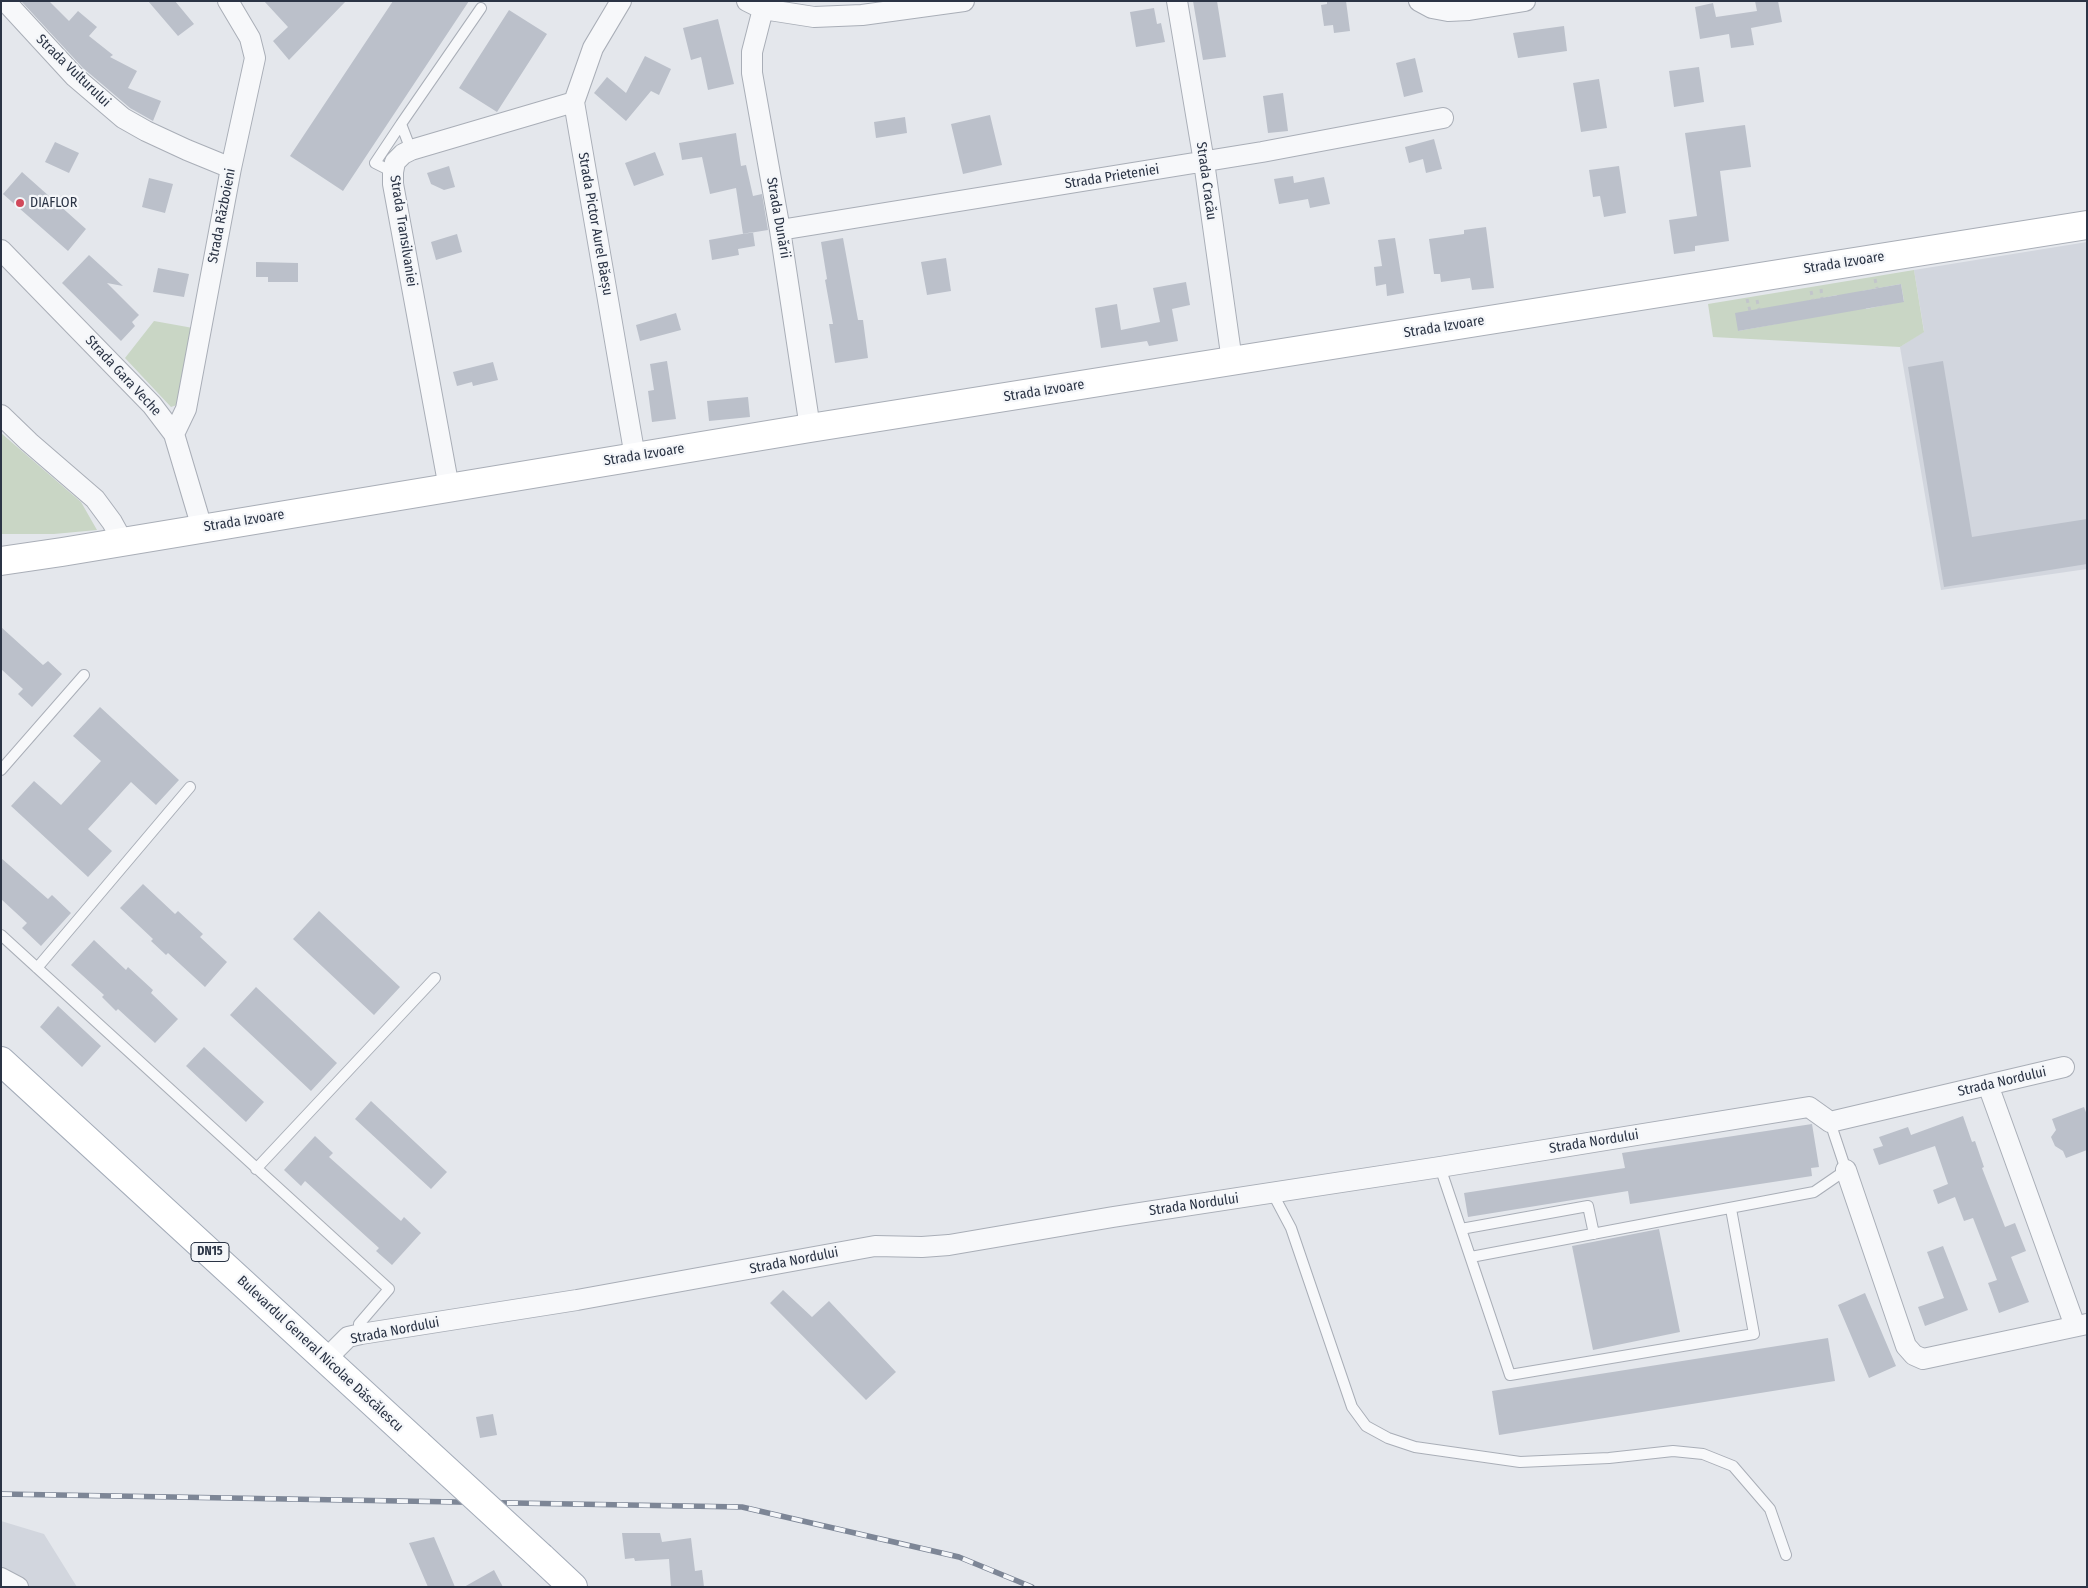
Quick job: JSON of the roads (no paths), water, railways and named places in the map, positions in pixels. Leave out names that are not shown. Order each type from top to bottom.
[{"type":"main road","name":"Strada Izvoare","points":[[1,561],[810,428],[2087,225]]},
{"type":"main road","name":"Bulevardul General Nicolae Dăscălescu","points":[[1,1060],[573,1587]]},
{"type":"street","name":"Strada Vulturului","points":[[5,1],[75,77],[123,118],[187,150],[232,168]]},
{"type":"street","name":"Strada Războieni","points":[[174,434],[186,409],[255,58],[250,38],[228,1]]},
{"type":"street","name":"Strada Pictor Aurel Băeșu","points":[[621,1],[593,48],[574,102],[635,457]]},
{"type":"street","points":[[755,5],[814,17],[862,15],[964,1]]},
{"type":"street","name":"Strada Cracău","points":[[1177,1],[1204,162],[1232,361]]},
{"type":"street","points":[[1419,1],[1432,8],[1448,10],[1469,10],[1525,1]]},
{"type":"street","name":"Strada Dunării","points":[[755,5],[752,73],[780,230],[810,428]]},
{"type":"street","name":"Strada Transilvaniei","points":[[449,488],[393,184],[395,162],[403,154],[411,150],[574,102]]},
{"type":"street","name":"Strada Prieteniei","points":[[780,230],[1204,162],[1443,118]]},
{"type":"street","name":"Strada Gara Veche","points":[[1,250],[152,405],[174,434],[202,528]]},
{"type":"street","points":[[1,415],[29,442],[95,498],[123,542]]},
{"type":"street","name":"Strada Nordului","points":[[326,1359],[348,1337],[360,1334],[587,1298],[875,1246],[922,1247],[949,1245],[1113,1217],[1440,1168],[1809,1107],[1830,1122],[2064,1067]]},
{"type":"street","points":[[1846,1170],[1906,1346],[1914,1355],[1923,1358],[2081,1325],[1988,1085]]},
{"type":"street","points":[[1,1578],[18,1587]]},
{"type":"lane","points":[[393,172],[375,163],[481,8]]},
{"type":"lane","points":[[401,124],[411,150]]},
{"type":"lane","points":[[1,770],[84,675]]},
{"type":"lane","points":[[37,968],[190,787]]},
{"type":"lane","points":[[1,935],[389,1289],[359,1324],[360,1334]]},
{"type":"lane","points":[[256,1169],[435,978]]},
{"type":"lane","points":[[1471,1257],[1814,1192],[1846,1170],[1830,1122]]},
{"type":"lane","points":[[1440,1168],[1510,1376],[1754,1334],[1731,1208]]},
{"type":"lane","points":[[1273,1194],[1291,1228],[1352,1407],[1366,1426],[1388,1438],[1415,1447],[1520,1462],[1609,1458],[1673,1451],[1703,1454],[1733,1466],[1770,1509],[1786,1555]]},
{"type":"lane","points":[[1461,1229],[1588,1206],[1594,1234]]},
{"type":"railway","points":[[1,1494],[742,1507],[959,1557],[1032,1587]]},
{"type":"place","name":"DIAFLOR","points":[[20,203]]}]
